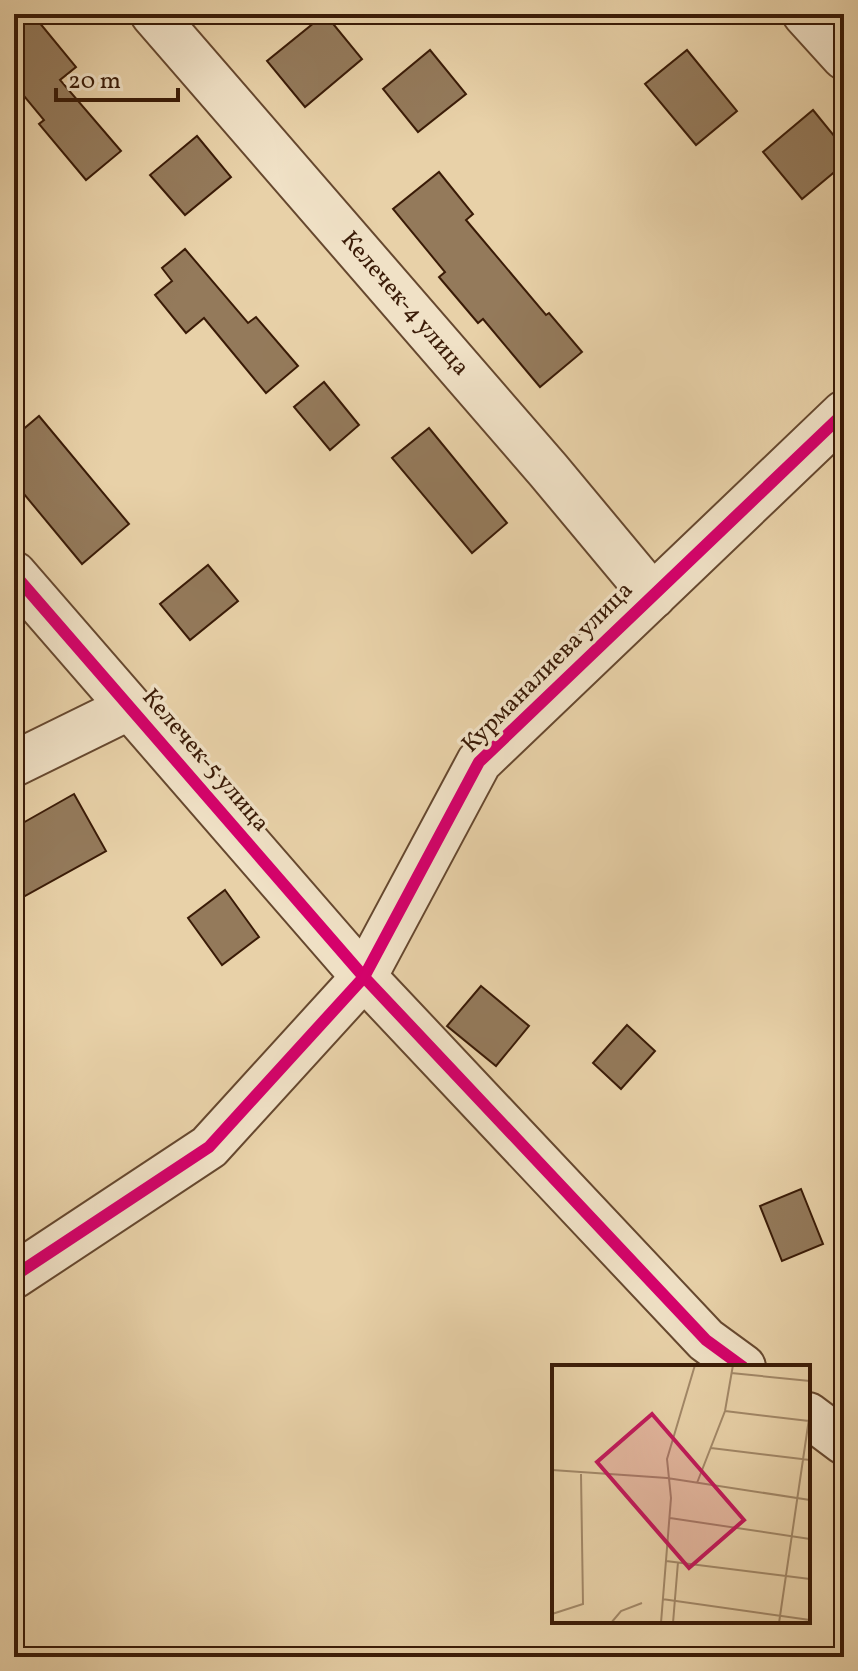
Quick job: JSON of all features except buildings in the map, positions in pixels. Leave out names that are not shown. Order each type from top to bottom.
[{"type":"street","name":"Келечек-4 улица","points":[[153,14],[548,470],[653,596]]},
{"type":"street","points":[[805,14],[844,57]]},
{"type":"street","name":"Курманалиева улица","points":[[14,1276],[209,1147],[364,977],[479,762],[844,413]]},
{"type":"street","name":"Келечек-5 улица","points":[[14,574],[364,977],[706,1340],[740,1365]]},
{"type":"street","points":[[14,764],[128,708]]},
{"type":"street","points":[[810,1416],[844,1442]]},
{"type":"cycle path","points":[[14,1276],[209,1147],[364,977],[479,762],[844,413]]},
{"type":"cycle path","points":[[14,574],[364,977],[706,1340],[740,1365]]}]
